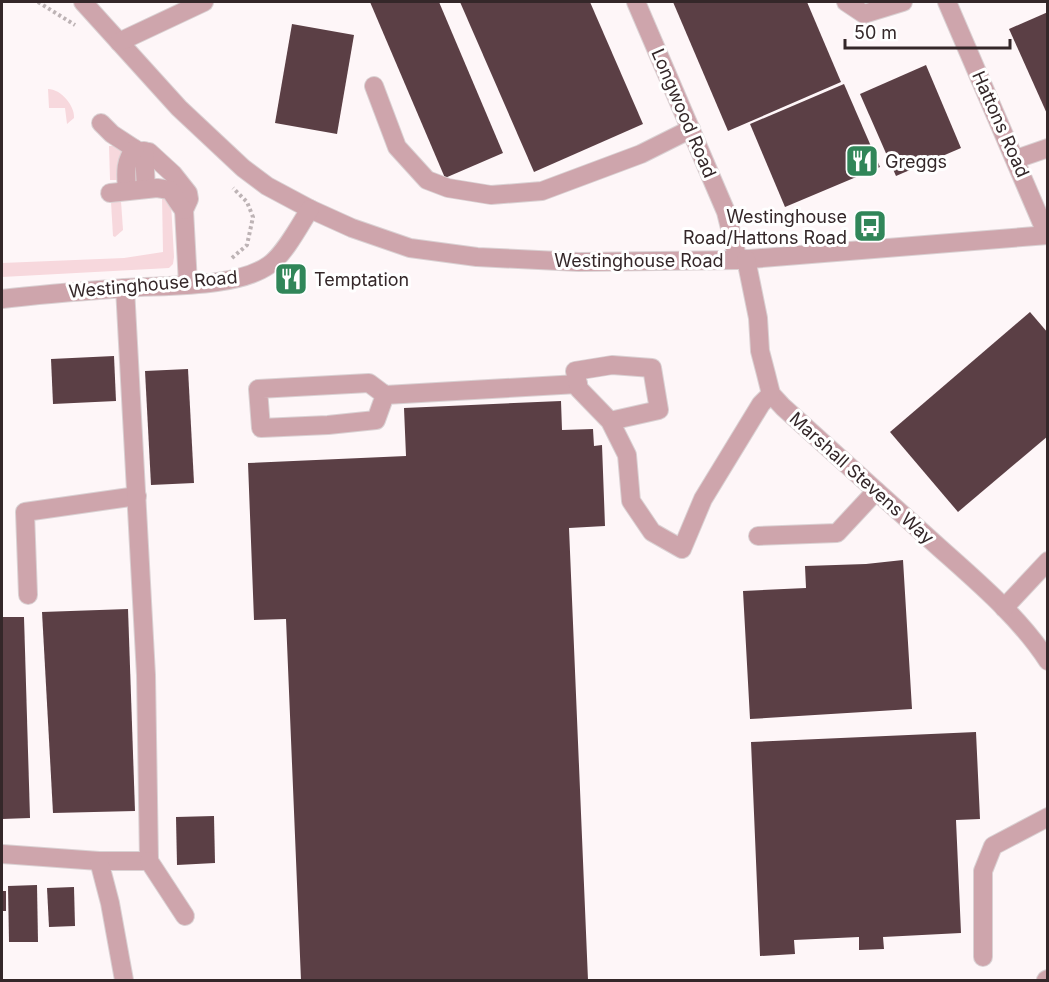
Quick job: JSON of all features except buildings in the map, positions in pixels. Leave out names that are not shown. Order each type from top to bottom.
[{"type":"street","name":"Westinghouse Road","points":[[83,2],[179,108],[243,168],[267,186],[310,209],[352,228],[410,248],[477,257],[579,262],[742,259],[1047,235]]},
{"type":"street","points":[[119,42],[204,2]]},
{"type":"street","name":"Longwood Road","points":[[636,2],[726,212],[742,259]]},
{"type":"street","points":[[846,2],[864,14],[903,2]]},
{"type":"street","name":"Hattons Road","points":[[947,2],[1047,235]]},
{"type":"street","points":[[374,86],[397,147],[427,180],[448,188],[491,195],[542,191],[641,154],[691,129]]},
{"type":"street","points":[[101,123],[112,134],[140,150],[149,152],[184,185],[189,199],[184,210],[188,284]]},
{"type":"street","points":[[1016,159],[1047,148]]},
{"type":"street","points":[[140,150],[146,189]]},
{"type":"street","points":[[140,150],[129,155],[118,192],[146,189],[170,190],[184,210]]},
{"type":"street","name":"Westinghouse Road","points":[[2,299],[188,284],[246,276],[270,264],[290,240],[310,209]]},
{"type":"street","points":[[610,421],[659,410],[652,368],[612,365],[575,370],[579,389],[610,421],[627,455],[631,501],[652,532],[682,549],[703,499],[761,404],[771,394],[760,351],[759,318],[742,259]]},
{"type":"street","points":[[125,288],[146,675],[149,861],[185,916]]},
{"type":"street","points":[[385,395],[376,420],[261,428],[258,389],[369,383],[385,395],[578,384]]},
{"type":"street","name":"Marshall Stevens Way","points":[[771,394],[1004,608],[1034,640],[1047,661]]},
{"type":"street","points":[[758,536],[837,533],[876,491]]},
{"type":"street","points":[[28,595],[25,512],[137,496]]},
{"type":"street","points":[[1004,608],[1047,561]]},
{"type":"street","points":[[983,957],[982,871],[993,846],[1047,817]]},
{"type":"street","points":[[2,854],[99,861],[149,861]]},
{"type":"street","points":[[99,861],[110,903],[124,981]]},
{"type":"path","points":[[38,2],[74,24],[81,31]]},
{"type":"path","points":[[221,261],[232,259],[247,245],[253,217],[247,202],[231,186]]},
{"type":"shaded area","points":[[48,89],[58,92],[70,104],[74,118],[67,124],[65,108],[49,108]]},
{"type":"shaded area","points":[[109,146],[116,146],[123,151],[119,180],[110,180]]},
{"type":"shaded area","points":[[162,196],[165,196],[171,203],[174,257],[173,264],[169,268],[2,277],[2,263],[124,258],[163,252]]},
{"type":"shaded area","points":[[121,201],[123,230],[115,237],[113,236],[111,202]]},
{"type":"place","name":"Greggs","points":[[862,161]]},
{"type":"place","name":"Westinghouse Road/Hattons Road","points":[[870,226]]},
{"type":"place","name":"Temptation","points":[[291,279]]}]
